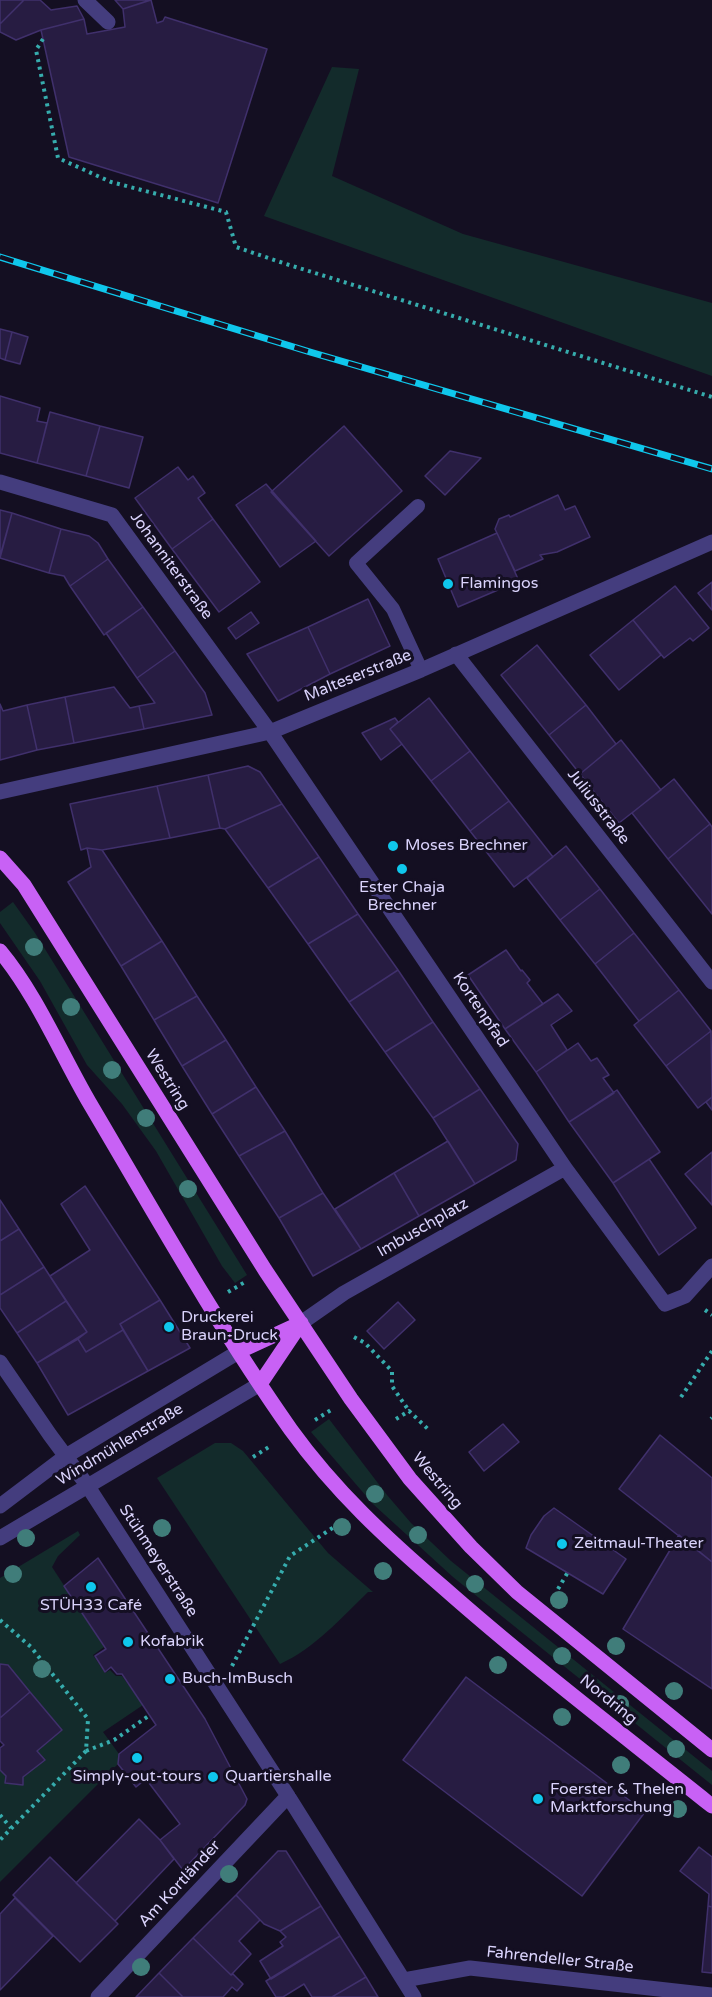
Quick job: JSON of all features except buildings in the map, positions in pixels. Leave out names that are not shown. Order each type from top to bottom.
[{"type":"main road","name":"Westring","points":[[0,858],[24,885],[265,1270],[355,1404],[410,1479],[471,1547],[517,1592]]},
{"type":"main road","points":[[0,951],[28,993],[87,1099],[209,1304],[260,1384],[301,1442],[358,1511]]},
{"type":"main road","points":[[240,1351],[301,1323]]},
{"type":"main road","points":[[260,1384],[301,1323]]},
{"type":"main road","name":"Nordring","points":[[358,1511],[482,1622],[712,1806]]},
{"type":"main road","name":"Nordring","points":[[517,1592],[712,1750]]},
{"type":"street","points":[[85,0],[108,22]]},
{"type":"street","name":"Johanniterstraße","points":[[0,482],[112,515],[270,732]]},
{"type":"street","name":"Malteserstraße","points":[[0,792],[270,732],[421,670],[712,542]]},
{"type":"street","name":"Juliusstraße","points":[[456,654],[712,982]]},
{"type":"street","name":"Kortenpfad","points":[[270,732],[565,1168],[665,1304],[685,1296],[712,1266]]},
{"type":"street","name":"Imbuschplatz","points":[[301,1323],[344,1293],[565,1168]]},
{"type":"street","name":"Windmühlenstraße","points":[[0,1506],[66,1456],[240,1351]]},
{"type":"street","name":"Stühmeyerstraße","points":[[0,1362],[87,1485],[288,1796],[414,1997]]},
{"type":"street","name":"Windmühlenstraße","points":[[0,1538],[260,1384]]},
{"type":"street","name":"Am Kortländer","points":[[98,1997],[288,1796]]},
{"type":"street","name":"Fahrendeller Straße","points":[[404,1980],[470,1968],[712,1995]]},
{"type":"lane","points":[[418,506],[356,563],[393,609],[421,670]]},
{"type":"path","points":[[44,39],[36,51],[58,158],[111,182],[226,212],[236,246],[283,263],[712,397]]},
{"type":"path","points":[[209,1304],[265,1270]]},
{"type":"path","points":[[354,1337],[365,1343],[392,1371],[392,1386],[409,1411],[430,1431]]},
{"type":"path","points":[[681,1397],[712,1351]]},
{"type":"path","points":[[396,1419],[409,1411]]},
{"type":"path","points":[[253,1457],[279,1441]]},
{"type":"path","points":[[220,1690],[290,1556],[358,1511]]},
{"type":"path","points":[[558,1588],[568,1572]]},
{"type":"path","points":[[0,1620],[31,1647],[88,1719],[86,1751]]},
{"type":"path","points":[[0,1840],[86,1751],[114,1740],[150,1715]]},
{"type":"path","points":[[0,1815],[10,1828]]},
{"type":"green space","points":[[332,67],[359,69],[332,176],[463,234],[712,303],[712,376],[264,216]]},
{"type":"green space","points":[[13,902],[35,933],[247,1275],[235,1283],[222,1266],[156,1151],[122,1104],[87,1065],[40,981],[0,923],[0,912]]},
{"type":"green space","points":[[329,1419],[411,1523],[451,1561],[712,1771],[712,1785],[453,1577],[373,1504],[311,1432]]},
{"type":"green space","points":[[215,1443],[231,1443],[243,1451],[328,1553],[373,1592],[368,1592],[305,1650],[280,1664],[157,1478]]},
{"type":"green space","points":[[78,1531],[80,1535],[58,1556],[52,1567],[104,1647],[93,1655],[105,1673],[110,1670],[116,1676],[122,1676],[143,1705],[103,1732],[119,1754],[118,1764],[0,1882],[0,1770],[6,1776],[5,1783],[23,1785],[23,1777],[44,1760],[37,1751],[62,1730],[8,1665],[0,1664],[0,1578]]},
{"type":"railway","points":[[0,257],[310,352],[712,469]]},
{"type":"place","name":"Flamingos","points":[[448,584]]},
{"type":"place","name":"Moses Brechner","points":[[393,846]]},
{"type":"place","name":"Ester Chaja Brechner","points":[[402,869]]},
{"type":"place","name":"Druckerei Braun-Druck","points":[[169,1327]]},
{"type":"place","name":"Zeitmaul-Theater","points":[[562,1544]]},
{"type":"place","name":"STÜH33 Café","points":[[91,1587]]},
{"type":"place","name":"Kofabrik","points":[[128,1642]]},
{"type":"place","name":"Buch-ImBusch","points":[[170,1679]]},
{"type":"place","name":"Simply-out-tours","points":[[137,1758]]},
{"type":"place","name":"Quartiershalle","points":[[213,1777]]},
{"type":"place","name":"Foerster & Thelen Marktforschung","points":[[538,1799]]}]
